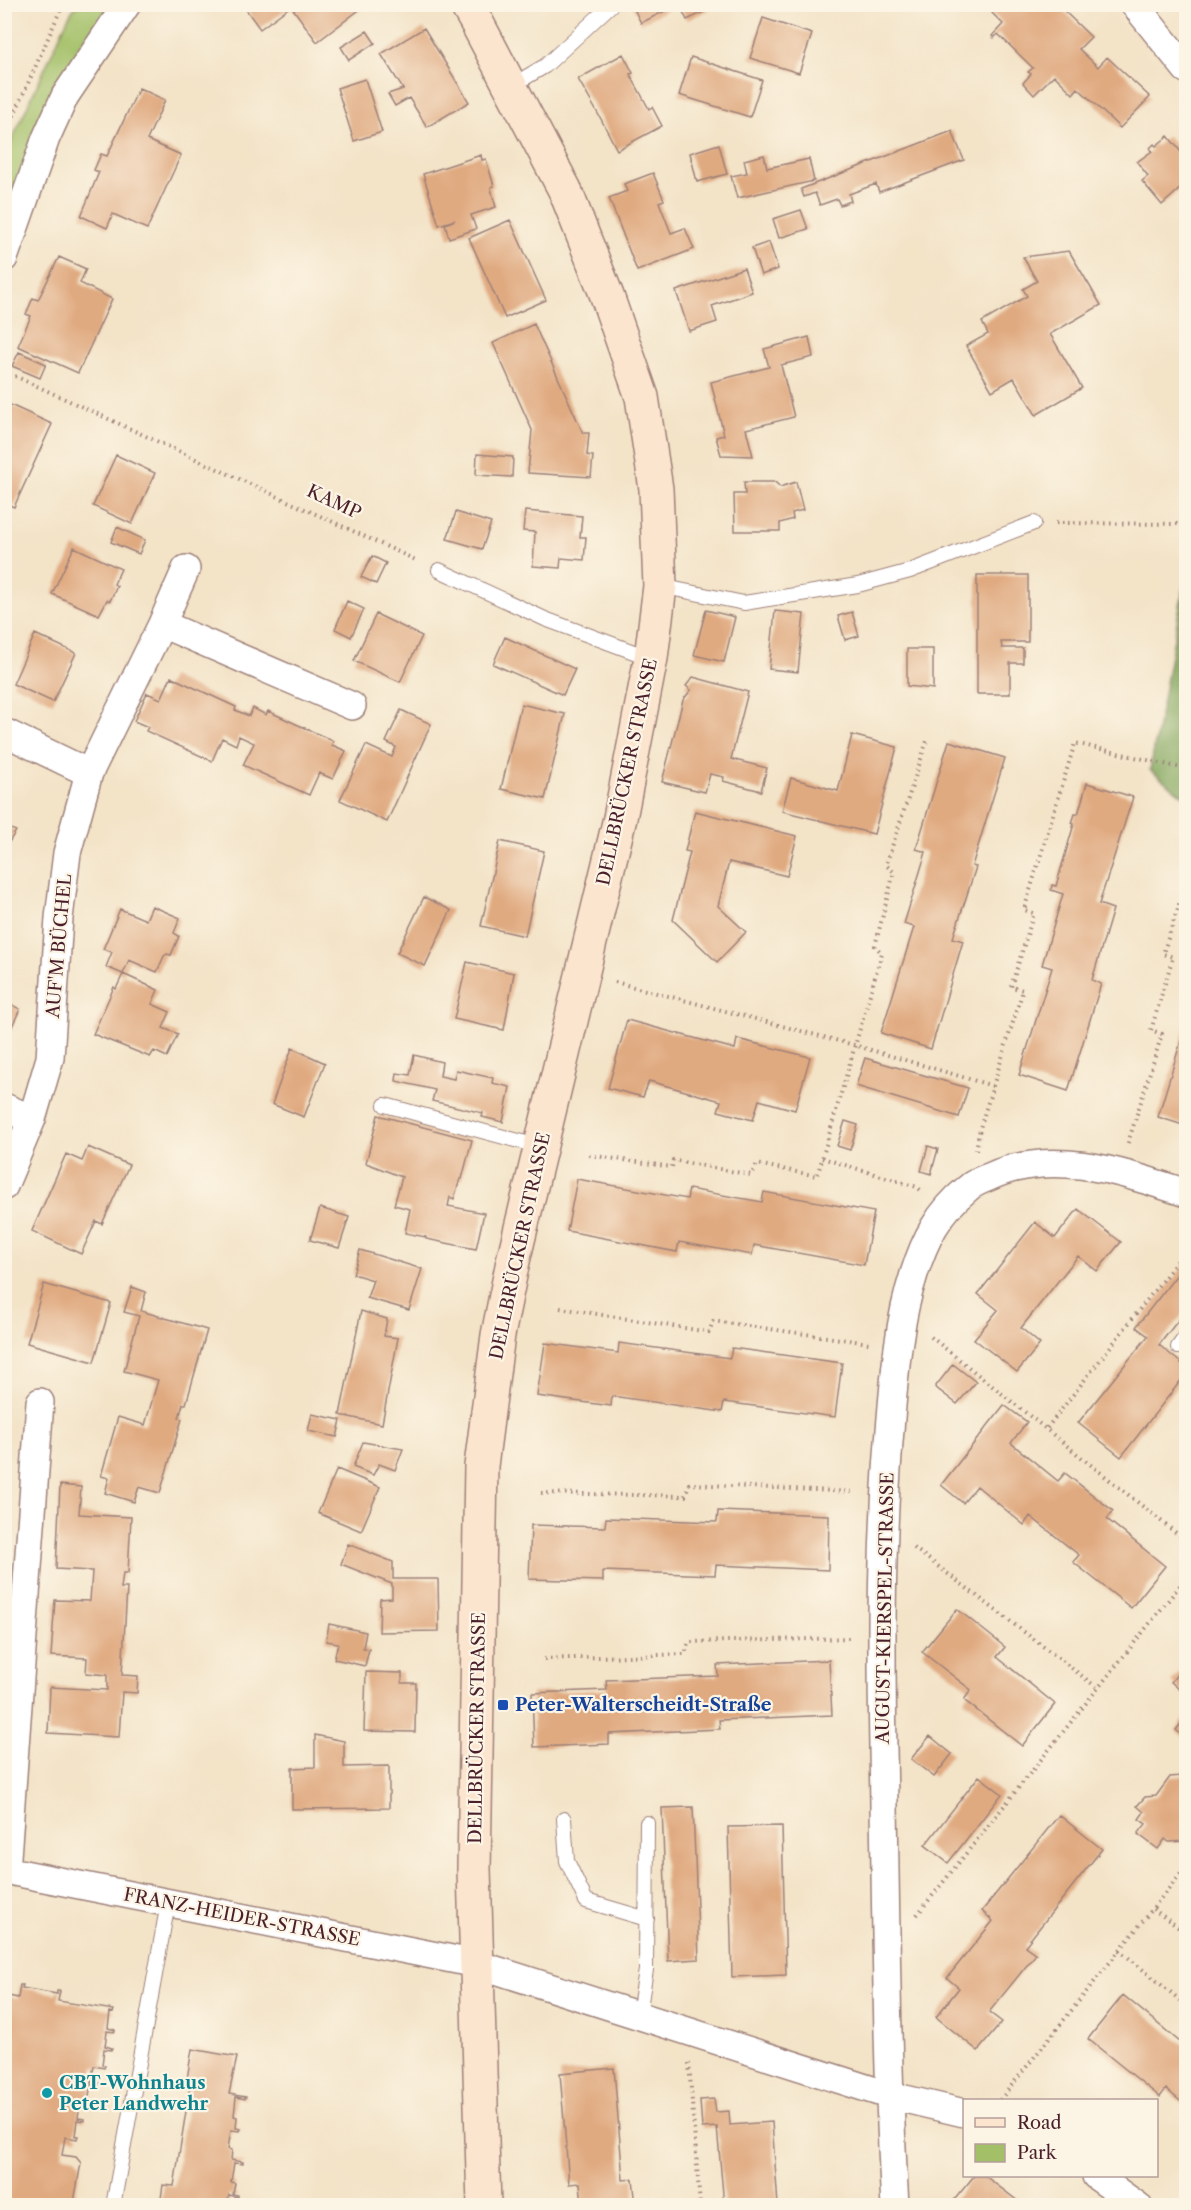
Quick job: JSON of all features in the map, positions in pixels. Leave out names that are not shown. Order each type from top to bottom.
[{"type":"main road","name":"DELLBRÜCKER STRASSE","points":[[465,4],[566,190],[607,296],[642,397],[656,489],[660,586],[651,658],[620,818],[498,1335],[481,1466],[474,1869],[484,2205]]},
{"type":"street","points":[[4,258],[46,138],[65,96],[127,4]]},
{"type":"street","points":[[1134,4],[1186,69]]},
{"type":"street","name":"AUF'M BÜCHEL","points":[[4,1186],[32,1119],[50,1058],[59,918],[68,853],[89,773],[162,624],[186,569]]},
{"type":"street","points":[[162,624],[352,706]]},
{"type":"street","points":[[4,732],[89,773]]},
{"type":"street","points":[[4,1107],[32,1119]]},
{"type":"street","name":"AUGUST-KIERSPEL-STRASSE","points":[[895,2205],[888,2095],[881,1638],[883,1524],[897,1347],[913,1276],[926,1241],[944,1210],[970,1186],[1002,1171],[1030,1165],[1073,1164],[1120,1172],[1186,1192]]},
{"type":"street","name":"FRANZ-HEIDER-STRASSE","points":[[40,1402],[5,1870],[477,1964]]},
{"type":"street","points":[[477,1964],[888,2095],[963,2113]]},
{"type":"street","points":[[1099,2177],[1138,2205]]},
{"type":"lane","points":[[511,86],[545,66],[612,4]]},
{"type":"lane","points":[[660,586],[744,603],[858,585],[910,571],[1034,523]]},
{"type":"lane","points":[[439,570],[545,619],[651,658]]},
{"type":"lane","points":[[385,1105],[541,1147]]},
{"type":"lane","points":[[564,1819],[567,1861],[586,1901],[646,1919]]},
{"type":"lane","points":[[639,2014],[646,1970],[647,1822]]},
{"type":"lane","points":[[113,2205],[168,1903]]},
{"type":"path","points":[[4,138],[65,4]]},
{"type":"path","name":"KAMP","points":[[4,371],[439,570]]},
{"type":"path","points":[[1034,523],[1186,524]]},
{"type":"path","points":[[589,1155],[672,1167],[674,1160],[751,1175],[757,1164],[817,1176],[882,953],[875,946],[894,872],[885,865],[927,741]]},
{"type":"path","points":[[970,1186],[980,1128],[1023,990],[1011,987],[1034,913],[1024,910],[1075,743],[1186,769]]},
{"type":"path","points":[[1120,1172],[1162,1034],[1151,1030],[1173,957],[1163,954],[1182,895]]},
{"type":"path","points":[[610,981],[854,1045],[993,1086]]},
{"type":"path","points":[[822,1158],[917,1187],[944,1210]]},
{"type":"path","points":[[1047,1428],[1186,1250]]},
{"type":"path","points":[[560,1308],[709,1332],[713,1321],[897,1347]]},
{"type":"path","points":[[904,1316],[1186,1540]]},
{"type":"path","points":[[541,1493],[685,1496],[689,1485],[884,1493]]},
{"type":"path","points":[[883,1524],[1100,1689]]},
{"type":"path","points":[[887,1952],[1100,1689],[1186,1578]]},
{"type":"path","points":[[544,1659],[685,1654],[689,1642],[881,1638]]},
{"type":"path","points":[[1001,2099],[1186,1867]]},
{"type":"path","points":[[1153,1910],[1186,1933]]},
{"type":"path","points":[[1119,1950],[1186,2006]]},
{"type":"path","points":[[686,2032],[700,2205]]},
{"type":"green space","points":[[76,5],[109,5],[59,83],[5,222],[5,155]]},
{"type":"green space","points":[[1186,574],[1186,798],[1150,770]]},
{"type":"building","points":[[242,4],[367,4],[317,42],[291,6],[260,29]]},
{"type":"building","points":[[666,4],[669,9],[641,23],[632,5]]},
{"type":"building","points":[[679,4],[705,4],[708,10],[687,20]]},
{"type":"building","points":[[1001,4],[1057,4],[1091,37],[1079,49],[1098,67],[1107,57],[1150,97],[1120,128],[1078,88],[1073,94],[1054,75],[1034,95],[1023,83],[1031,74],[1028,72],[1033,68],[998,34],[994,38],[992,36],[1003,24],[992,13]]},
{"type":"building","points":[[763,18],[812,34],[799,73],[750,58]]},
{"type":"building","points":[[424,28],[469,102],[427,127],[409,98],[395,106],[388,94],[403,89],[381,54]]},
{"type":"building","points":[[367,31],[375,43],[349,60],[341,47]]},
{"type":"building","points":[[623,54],[633,73],[630,74],[649,109],[652,107],[662,126],[617,150],[578,79]]},
{"type":"building","points":[[691,57],[762,80],[750,117],[679,95]]},
{"type":"building","points":[[365,79],[382,132],[354,141],[337,88]]},
{"type":"building","points":[[139,88],[165,100],[147,140],[181,155],[147,229],[113,214],[107,228],[81,216],[99,172],[94,170],[101,154],[107,156]]},
{"type":"building","points":[[952,131],[964,160],[879,192],[876,184],[849,194],[851,201],[840,205],[837,199],[820,205],[815,193],[804,197],[801,189]]},
{"type":"building","points":[[1168,136],[1186,158],[1186,194],[1182,187],[1162,205],[1142,181],[1148,176],[1137,162],[1152,151],[1150,148],[1154,144],[1156,146]]},
{"type":"building","points":[[719,144],[727,174],[697,182],[690,153]]},
{"type":"building","points":[[481,155],[482,160],[486,159],[494,186],[491,187],[496,207],[471,215],[476,229],[449,238],[445,224],[455,220],[439,225],[423,174]]},
{"type":"building","points":[[764,155],[767,168],[809,159],[814,181],[737,198],[731,176],[747,173],[744,160]]},
{"type":"building","points":[[653,173],[664,200],[659,202],[671,233],[685,228],[694,249],[637,271],[609,198],[627,191],[624,184]]},
{"type":"building","points":[[801,210],[808,229],[779,238],[773,219]]},
{"type":"building","points":[[510,220],[546,300],[505,318],[469,238]]},
{"type":"building","points":[[769,242],[778,269],[761,275],[752,248]]},
{"type":"building","points":[[1069,251],[1101,305],[1050,334],[1082,388],[1036,415],[1014,378],[992,391],[966,346],[988,334],[982,322],[1027,296],[1023,289],[1037,281],[1023,257]]},
{"type":"building","points":[[59,257],[86,269],[80,283],[112,299],[78,373],[18,346],[31,316],[26,314],[33,298],[38,300]]},
{"type":"building","points":[[744,268],[752,292],[712,306],[717,322],[689,331],[676,291]]},
{"type":"building","points":[[534,324],[583,433],[589,433],[587,455],[593,456],[591,477],[528,473],[532,430],[493,343]]},
{"type":"building","points":[[809,337],[813,357],[781,365],[794,417],[746,429],[753,456],[721,455],[716,437],[724,435],[711,382],[769,367],[764,349]]},
{"type":"building","points":[[19,352],[46,364],[40,378],[12,366]]},
{"type":"building","points":[[4,402],[52,424],[14,507],[4,503]]},
{"type":"building","points":[[477,454],[513,457],[512,477],[476,475]]},
{"type":"building","points":[[116,455],[155,473],[132,524],[93,506]]},
{"type":"building","points":[[744,482],[775,482],[780,487],[796,482],[803,510],[792,513],[793,519],[780,523],[780,531],[735,531],[734,494],[745,494]]},
{"type":"building","points":[[525,511],[582,516],[580,537],[586,537],[584,560],[561,558],[560,568],[533,566],[535,532],[523,531]]},
{"type":"building","points":[[456,512],[491,523],[482,549],[447,539]]},
{"type":"building","points":[[117,527],[145,540],[139,554],[111,542]]},
{"type":"building","points":[[74,547],[121,569],[110,601],[107,600],[99,615],[52,594]]},
{"type":"building","points":[[372,556],[386,563],[376,584],[361,577]]},
{"type":"building","points":[[977,575],[1028,575],[1028,642],[1001,642],[1002,648],[1023,648],[1023,663],[1010,663],[1010,694],[977,694]]},
{"type":"building","points":[[347,601],[364,609],[351,637],[335,629]]},
{"type":"building","points":[[706,610],[735,617],[724,662],[694,655]]},
{"type":"building","points":[[775,611],[804,614],[798,672],[769,669]]},
{"type":"building","points":[[852,612],[859,636],[845,640],[838,616]]},
{"type":"building","points":[[376,614],[422,636],[400,682],[354,661]]},
{"type":"building","points":[[35,634],[76,653],[53,702],[13,684]]},
{"type":"building","points":[[505,637],[575,669],[563,695],[493,664]]},
{"type":"building","points":[[907,649],[933,649],[933,689],[907,686]]},
{"type":"building","points":[[171,677],[236,707],[235,710],[249,716],[253,708],[266,715],[268,711],[333,741],[332,745],[346,751],[333,779],[319,773],[309,795],[243,765],[254,743],[239,736],[236,745],[222,738],[212,761],[146,731],[148,727],[134,721],[147,693],[161,699]]},
{"type":"building","points":[[693,677],[748,692],[731,759],[767,768],[761,791],[723,781],[724,777],[710,774],[705,792],[662,782],[683,700],[691,690],[686,686]]},
{"type":"building","points":[[521,704],[565,714],[545,799],[501,789]]},
{"type":"building","points":[[401,710],[431,724],[387,822],[340,800],[366,745],[392,757],[396,747],[386,742]]},
{"type":"building","points":[[852,735],[897,747],[874,834],[782,811],[791,778],[838,791]]},
{"type":"building","points":[[949,741],[1005,758],[972,866],[976,867],[953,938],[963,941],[931,1049],[881,1033],[914,927],[904,924],[926,852],[916,849]]},
{"type":"building","points":[[1087,783],[1133,797],[1099,904],[1113,909],[1092,980],[1101,984],[1068,1091],[1019,1075],[1052,968],[1042,965],[1063,894],[1051,890],[1052,885],[1056,886],[1074,824],[1072,823],[1075,814],[1078,814]]},
{"type":"building","points":[[695,811],[797,836],[787,876],[729,862],[718,906],[746,932],[717,962],[673,920],[690,852],[685,851]]},
{"type":"building","points":[[4,826],[16,831],[4,850]]},
{"type":"building","points":[[500,841],[544,851],[525,936],[481,926]]},
{"type":"building","points":[[424,897],[451,910],[425,966],[397,953]]},
{"type":"building","points":[[152,906],[180,918],[174,933],[179,936],[171,955],[164,956],[157,972],[129,960],[123,974],[106,967],[112,952],[103,949],[120,909],[146,920]]},
{"type":"building","points":[[467,962],[514,973],[504,1030],[454,1019]]},
{"type":"building","points":[[123,974],[158,990],[152,1004],[170,1012],[163,1028],[178,1034],[167,1057],[154,1051],[150,1057],[93,1034],[114,987],[116,989]]},
{"type":"building","points":[[4,1001],[20,1009],[4,1044]]},
{"type":"building","points":[[627,1020],[735,1049],[737,1039],[810,1057],[795,1110],[759,1100],[753,1120],[718,1111],[721,1101],[649,1081],[643,1097],[608,1088]]},
{"type":"building","points":[[1186,1024],[1186,1126],[1158,1117]]},
{"type":"building","points":[[292,1048],[325,1063],[304,1117],[272,1104]]},
{"type":"building","points":[[414,1055],[442,1062],[440,1076],[454,1079],[456,1070],[493,1078],[492,1083],[510,1087],[503,1122],[482,1117],[483,1113],[432,1101],[435,1090],[396,1081],[397,1073],[410,1075]]},
{"type":"building","points":[[865,1058],[968,1088],[959,1117],[856,1086]]},
{"type":"building","points":[[378,1115],[472,1140],[462,1179],[460,1179],[454,1199],[450,1197],[448,1206],[484,1213],[476,1249],[405,1233],[410,1209],[394,1205],[402,1177],[366,1163]]},
{"type":"building","points":[[845,1121],[858,1125],[850,1150],[837,1146]]},
{"type":"building","points":[[928,1146],[938,1149],[931,1174],[921,1171]]},
{"type":"building","points":[[88,1147],[129,1165],[102,1224],[96,1221],[81,1254],[32,1231],[66,1154],[82,1161]]},
{"type":"building","points":[[577,1179],[687,1199],[689,1189],[762,1202],[764,1192],[874,1212],[864,1265],[754,1245],[752,1255],[679,1242],[677,1252],[567,1231]]},
{"type":"building","points":[[320,1208],[349,1217],[339,1248],[310,1240]]},
{"type":"building","points":[[1078,1209],[1121,1242],[1097,1271],[1078,1256],[1021,1328],[1040,1344],[1017,1372],[974,1339],[998,1310],[978,1294],[1035,1222],[1055,1238]]},
{"type":"building","points":[[360,1250],[422,1269],[409,1310],[367,1298],[373,1280],[353,1274]]},
{"type":"building","points":[[1186,1263],[1186,1310],[1159,1345],[1186,1367],[1186,1374],[1121,1457],[1078,1423],[1148,1336],[1136,1327]]},
{"type":"building","points":[[44,1284],[111,1303],[94,1362],[27,1343]]},
{"type":"building","points":[[132,1287],[146,1292],[141,1311],[207,1330],[186,1404],[183,1404],[179,1418],[182,1419],[160,1493],[139,1487],[134,1502],[105,1493],[109,1478],[101,1476],[118,1417],[145,1425],[158,1380],[124,1371],[139,1316],[124,1312]]},
{"type":"building","points":[[361,1311],[387,1319],[384,1336],[398,1338],[382,1424],[340,1415]]},
{"type":"building","points":[[545,1343],[618,1353],[619,1343],[730,1358],[732,1348],[842,1363],[835,1417],[724,1402],[722,1412],[612,1396],[611,1406],[537,1396]]},
{"type":"building","points":[[953,1364],[976,1382],[957,1404],[935,1387]]},
{"type":"building","points":[[1004,1405],[1027,1422],[1011,1443],[1058,1481],[1065,1473],[1113,1511],[1107,1519],[1165,1566],[1131,1608],[1073,1562],[1079,1555],[1030,1516],[1024,1525],[977,1486],[963,1503],[941,1485]]},
{"type":"building","points":[[312,1414],[341,1420],[337,1437],[308,1431]]},
{"type":"building","points":[[363,1442],[403,1449],[395,1470],[379,1464],[373,1475],[353,1467]]},
{"type":"building","points":[[337,1469],[380,1487],[361,1531],[318,1513]]},
{"type":"building","points":[[60,1485],[81,1487],[79,1514],[131,1517],[128,1573],[123,1573],[121,1588],[127,1588],[122,1675],[138,1676],[137,1693],[122,1692],[119,1737],[48,1733],[50,1687],[107,1690],[107,1675],[86,1673],[87,1658],[51,1656],[55,1600],[90,1601],[92,1571],[56,1569]]},
{"type":"building","points":[[718,1511],[829,1515],[828,1570],[716,1565],[715,1575],[603,1571],[603,1581],[529,1579],[531,1525],[605,1527],[606,1518],[717,1522]]},
{"type":"building","points":[[348,1544],[393,1562],[393,1579],[438,1579],[439,1631],[379,1632],[380,1599],[392,1598],[392,1584],[341,1564]]},
{"type":"building","points":[[957,1609],[1005,1647],[997,1657],[1055,1704],[1022,1746],[964,1700],[971,1690],[922,1652]]},
{"type":"building","points":[[329,1624],[366,1632],[363,1648],[369,1649],[365,1666],[334,1659],[338,1643],[326,1641]]},
{"type":"building","points":[[829,1660],[832,1715],[719,1720],[720,1729],[609,1734],[609,1744],[534,1747],[532,1693],[607,1690],[606,1680],[718,1676],[717,1665]]},
{"type":"building","points":[[1186,1664],[1186,1695],[1171,1682]]},
{"type":"building","points":[[366,1672],[402,1673],[402,1683],[416,1683],[415,1732],[364,1731]]},
{"type":"building","points":[[1186,1717],[1186,1739],[1176,1730]]},
{"type":"building","points":[[315,1735],[344,1741],[344,1767],[389,1766],[389,1808],[292,1809],[292,1768],[315,1767]]},
{"type":"building","points":[[930,1736],[952,1754],[934,1777],[911,1759]]},
{"type":"building","points":[[1186,1770],[1186,1841],[1169,1842],[1165,1839],[1158,1849],[1138,1834],[1146,1824],[1139,1819],[1144,1812],[1137,1806],[1145,1797],[1156,1796],[1170,1777],[1182,1776]]},
{"type":"building","points":[[979,1776],[1002,1794],[948,1863],[925,1845]]},
{"type":"building","points":[[693,1807],[699,1959],[668,1961],[662,1808]]},
{"type":"building","points":[[1059,1815],[1102,1849],[1025,1946],[1036,1954],[989,2012],[1002,2022],[978,2051],[936,2017],[959,1988],[947,1978],[993,1921],[982,1911]]},
{"type":"building","points":[[782,1826],[786,1975],[732,1977],[728,1827]]},
{"type":"building","name":"CBT-Wohnhaus Peter Landwehr","points":[[20,1985],[23,1985],[22,1988],[57,1994],[57,1991],[60,1991],[58,2001],[114,2010],[113,2013],[110,2012],[108,2028],[115,2032],[107,2031],[105,2046],[112,2048],[111,2050],[104,2049],[102,2065],[105,2066],[104,2068],[94,2066],[91,2082],[99,2083],[98,2086],[91,2084],[88,2101],[91,2101],[91,2104],[80,2102],[78,2118],[85,2119],[85,2121],[77,2120],[75,2136],[78,2136],[77,2139],[65,2137],[62,2155],[76,2157],[81,2163],[74,2202],[77,2205],[4,2205],[4,2074],[10,2040],[4,2040],[4,1995],[18,1998]]},
{"type":"building","points":[[1123,1995],[1186,2047],[1186,2106],[1166,2089],[1160,2097],[1088,2039]]},
{"type":"building","points":[[192,2049],[237,2057],[229,2094],[246,2097],[245,2099],[236,2097],[234,2116],[237,2117],[236,2128],[241,2129],[240,2131],[231,2130],[228,2149],[232,2150],[231,2160],[243,2162],[243,2164],[234,2163],[231,2182],[235,2183],[233,2194],[238,2197],[229,2195],[227,2205],[160,2205],[163,2185],[174,2186],[191,2080],[187,2079]]},
{"type":"building","points":[[614,2068],[623,2180],[633,2179],[636,2205],[582,2205],[580,2183],[569,2184],[560,2073]]},
{"type":"building","points":[[714,2099],[716,2112],[729,2111],[730,2125],[772,2122],[778,2205],[724,2205],[717,2127],[702,2128],[700,2100]]},
{"type":"building","points":[[973,2177],[986,2177],[1023,2205],[950,2205]]},
{"type":"place","name":"Peter-Walterscheidt-Straße","points":[[503,1705]]},
{"type":"place","name":"CBT-Wohnhaus Peter Landwehr","points":[[47,2093]]}]
